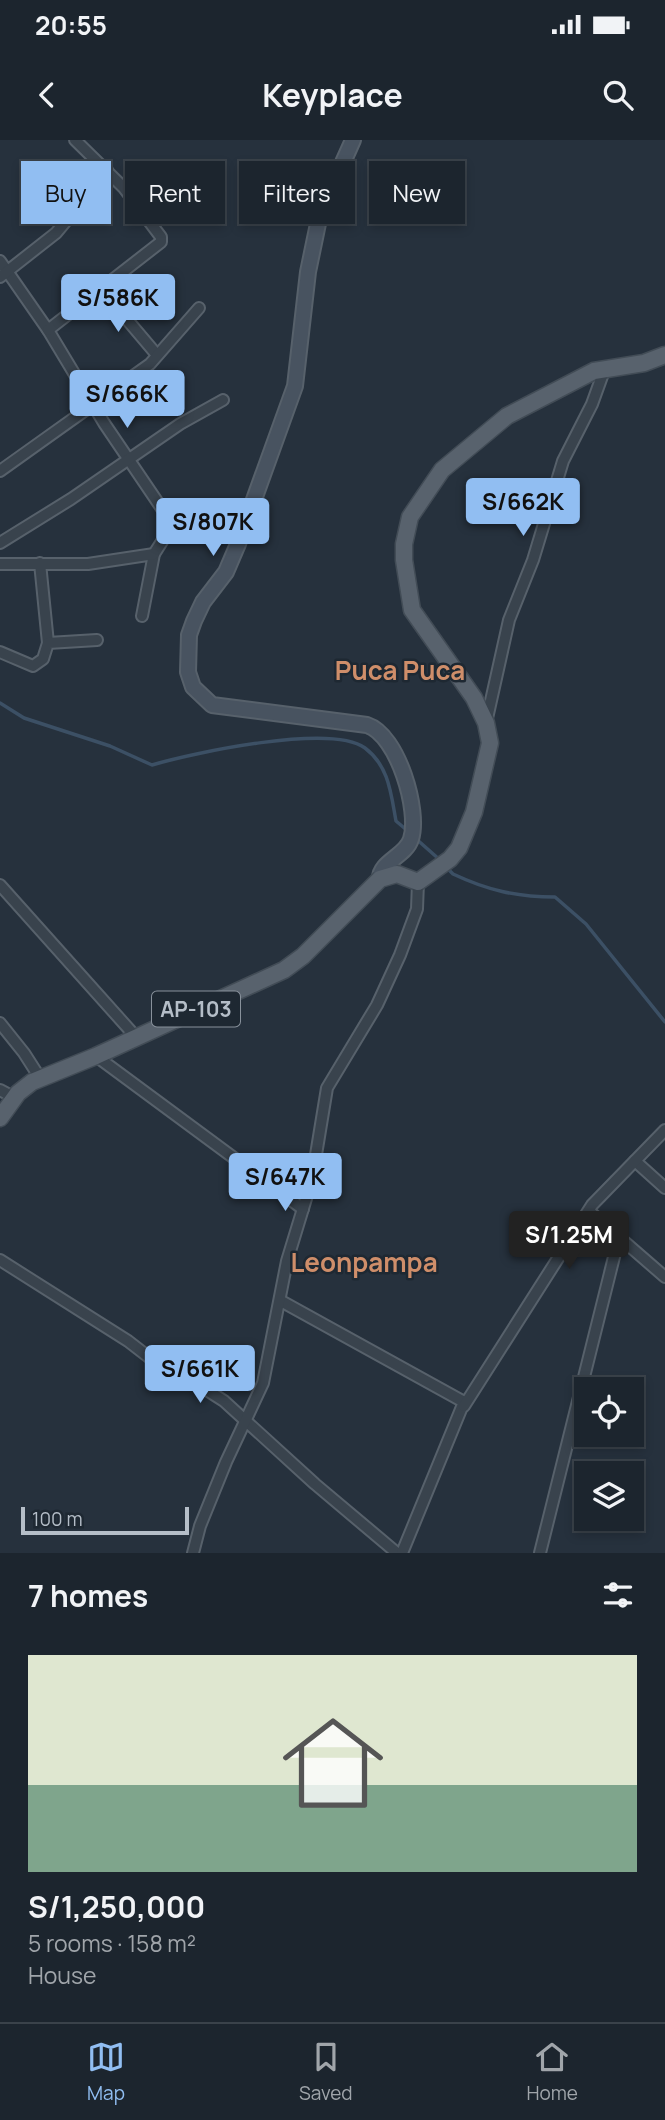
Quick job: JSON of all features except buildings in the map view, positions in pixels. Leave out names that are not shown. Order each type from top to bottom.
[{"type":"main road","points":[[354,140],[320,215],[307,272],[295,386],[239,544],[226,572],[203,602],[194,621],[189,635],[188,673],[193,687],[212,705],[374,727],[383,734],[398,757],[412,836],[404,852],[384,867],[379,874],[380,880],[397,874],[418,883],[450,859],[464,837],[490,753],[490,735],[474,698],[412,610],[404,560],[404,544],[410,517],[442,470],[493,426],[523,407],[605,368],[644,363],[665,355]]},
{"type":"main road","name":"AP-103","points":[[0,1118],[24,1088],[40,1078],[96,1056],[247,988],[293,963],[380,880]]},
{"type":"street","points":[[75,140],[97,161]]},
{"type":"street","points":[[48,330],[156,248],[161,236],[111,175]]},
{"type":"street","points":[[4,274],[63,224]]},
{"type":"street","points":[[0,261],[4,274],[48,330],[128,460],[169,519],[168,532],[155,554],[142,616]]},
{"type":"street","points":[[102,290],[157,355]]},
{"type":"street","points":[[0,453],[4,468],[135,375],[199,308]]},
{"type":"street","points":[[486,723],[509,620],[533,560],[563,461],[592,404],[605,368]]},
{"type":"street","points":[[0,543],[180,424],[223,400]]},
{"type":"street","points":[[0,564],[88,564],[155,554]]},
{"type":"street","points":[[0,652],[33,666],[43,659],[48,643],[40,563]]},
{"type":"street","points":[[48,643],[97,640]]},
{"type":"street","points":[[193,1553],[200,1526],[226,1462],[263,1384],[287,1261],[312,1179],[327,1088],[377,1005],[400,956],[417,909],[418,883]]},
{"type":"street","points":[[0,885],[136,1037]]},
{"type":"street","points":[[0,903],[9,894]]},
{"type":"street","points":[[0,1023],[40,1078]]},
{"type":"street","points":[[96,1056],[303,1209]]},
{"type":"street","points":[[0,1090],[15,1098]]},
{"type":"street","points":[[0,1260],[128,1341],[159,1365],[188,1378],[223,1401],[315,1484],[400,1553],[464,1406],[589,1211],[665,1130]]},
{"type":"street","points":[[635,1161],[665,1188]]},
{"type":"street","points":[[589,1211],[665,1277]]},
{"type":"street","points":[[540,1553],[619,1237]]},
{"type":"street","points":[[281,1301],[461,1399],[464,1406]]},
{"type":"waterway","points":[[0,703],[24,718],[110,746],[152,765],[228,748],[293,739],[348,741],[365,748],[379,763],[388,781],[396,821],[409,832]]},
{"type":"waterway","points":[[414,837],[440,860]]},
{"type":"waterway","points":[[447,868],[453,874],[490,888],[527,896],[555,897],[586,924],[665,1022]]},
{"type":"waterway","points":[[601,1189],[612,1177]]},
{"type":"district","name":"Puca Puca","points":[[400,670]]},
{"type":"district","name":"Leonpampa","points":[[364,1262]]}]
